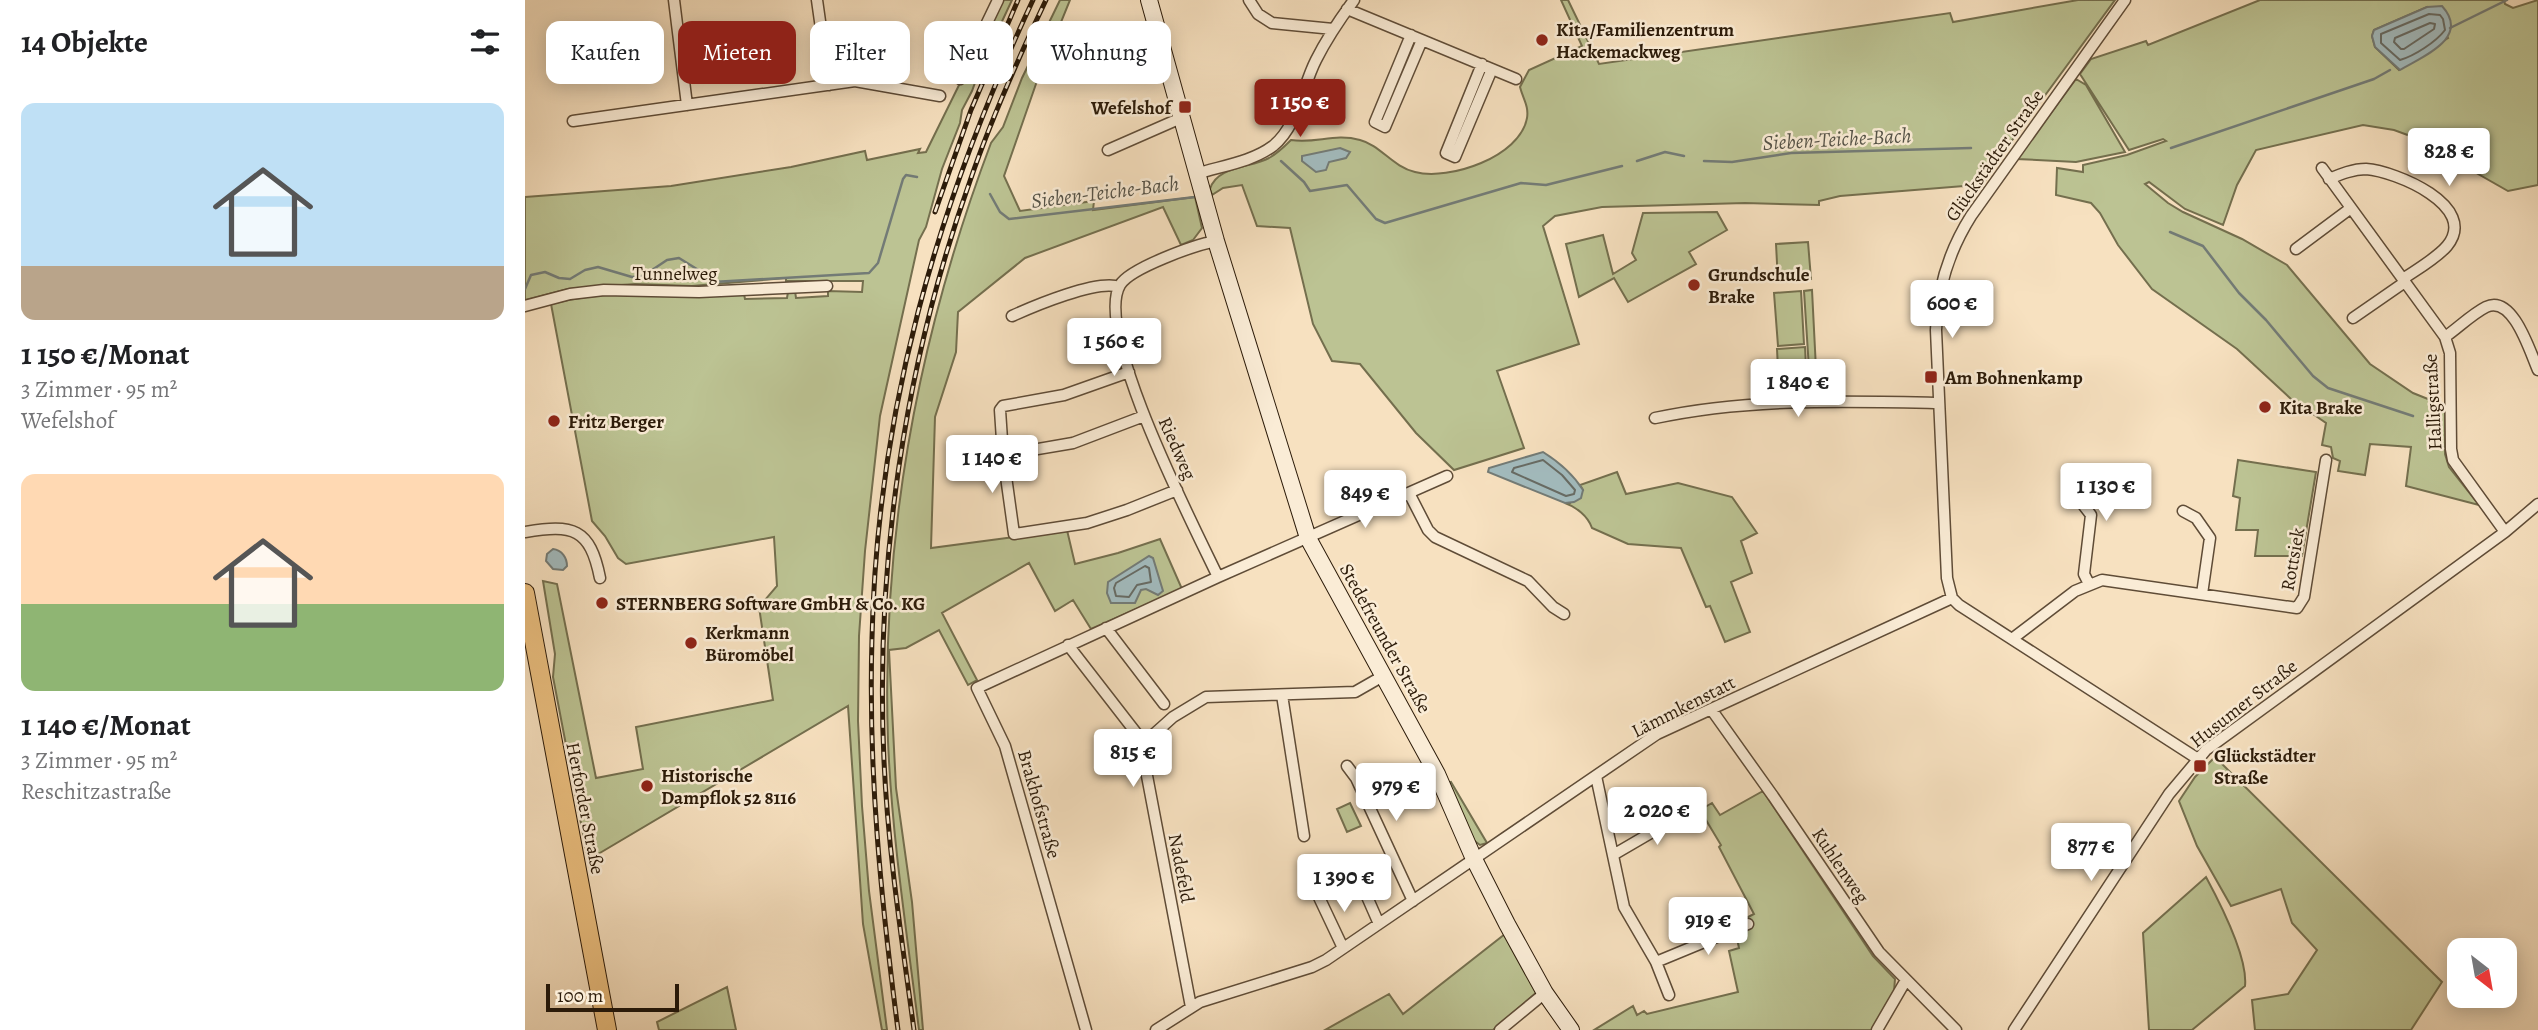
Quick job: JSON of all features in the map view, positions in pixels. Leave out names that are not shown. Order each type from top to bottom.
[{"type":"main road","name":"Herforder Straße","points":[[525,593],[607,1030]]},
{"type":"street","points":[[674,0],[687,105]]},
{"type":"street","points":[[817,0],[829,85]]},
{"type":"street","points":[[988,21],[998,0]]},
{"type":"street","name":"Stedefreunder Straße","points":[[1149,0],[1196,174],[1308,538],[1440,780],[1474,859],[1541,996],[1571,1030]]},
{"type":"street","points":[[1249,0],[1258,14],[1272,23],[1333,29]]},
{"type":"street","name":"Glückstädter Straße","points":[[1952,598],[1945,562],[1937,355],[1938,302],[1955,244],[1978,206],[2125,0]]},
{"type":"street","points":[[1196,174],[1254,156],[1281,138],[1292,121],[1304,86],[1333,29],[1350,4],[1417,38],[1516,79]]},
{"type":"street","points":[[1417,38],[1385,127],[1375,122],[1417,38]]},
{"type":"street","points":[[1487,66],[1455,157],[1446,153],[1487,66]]},
{"type":"street","points":[[573,121],[855,81],[940,96]]},
{"type":"street","points":[[1108,150],[1181,118]]},
{"type":"street","name":"Halligstraße","points":[[2322,167],[2445,337],[2450,353],[2453,460],[2505,532]]},
{"type":"street","points":[[2329,179],[2348,171],[2367,169],[2399,177],[2427,190],[2449,211],[2453,223],[2447,246],[2353,318]]},
{"type":"street","points":[[2296,249],[2351,208]]},
{"type":"street","points":[[1012,316],[1045,301],[1107,284],[1119,287],[1137,271],[1192,247],[1216,241]]},
{"type":"street","name":"Tunnelweg","points":[[525,306],[570,294],[604,290],[699,292],[827,286]]},
{"type":"street","name":"Riedweg","points":[[1119,287],[1115,311],[1129,372],[1144,416],[1218,577]]},
{"type":"street","name":"Halligstraße","points":[[2445,337],[2486,307],[2497,306],[2514,316],[2538,370]]},
{"type":"street","points":[[1129,372],[1064,395],[1003,406],[998,414],[1014,534],[1087,523],[1177,490]]},
{"type":"street","points":[[1655,418],[1695,410],[1738,406],[1838,401],[1939,403]]},
{"type":"street","points":[[1003,455],[1073,443],[1144,416]]},
{"type":"street","name":"Rottsiek","points":[[2089,583],[2109,581],[2292,608],[2300,606],[2304,597],[2326,460]]},
{"type":"street","points":[[1308,538],[1447,477]]},
{"type":"street","points":[[1409,493],[1431,535],[1528,581],[1553,607],[1564,614]]},
{"type":"street","points":[[2012,639],[2089,583],[2084,574],[2091,515],[2081,502],[2070,495]]},
{"type":"street","name":"Husumer Straße","points":[[2014,1030],[2169,794],[2198,759],[2223,736],[2505,532],[2538,504]]},
{"type":"street","points":[[2183,511],[2196,518],[2210,538],[2202,594]]},
{"type":"street","points":[[525,532],[559,528],[581,534],[594,553],[600,578]]},
{"type":"street","name":"Brakhofstraße","points":[[1086,1030],[1005,746],[977,688],[1308,538]]},
{"type":"street","points":[[1952,598],[2198,759]]},
{"type":"street","name":"Lämmkenstatt","points":[[1156,1030],[1200,1002],[1311,967],[1379,924],[1657,734],[1952,598]]},
{"type":"street","points":[[1106,628],[1164,705]]},
{"type":"street","points":[[1068,645],[1144,743],[1173,718],[1206,697],[1355,692],[1383,676]]},
{"type":"street","points":[[1282,695],[1304,836]]},
{"type":"street","name":"Kuhlenweg","points":[[1711,709],[1870,940],[1955,1030]]},
{"type":"street","name":"Nadefeld","points":[[1144,743],[1144,760],[1191,1007]]},
{"type":"street","points":[[1347,766],[1356,778],[1413,901]]},
{"type":"street","points":[[1596,776],[1624,907],[1656,962],[1669,995]]},
{"type":"street","points":[[1613,855],[1685,813]]},
{"type":"street","points":[[1354,867],[1379,924]]},
{"type":"street","points":[[1317,893],[1343,948]]},
{"type":"street","points":[[1656,962],[1748,924]]},
{"type":"street","points":[[1877,1030],[1906,980]]},
{"type":"street","points":[[1500,1030],[1541,996]]},
{"type":"green space","points":[[1001,0],[1012,0],[1002,21],[991,21]]},
{"type":"green space","points":[[1060,0],[1070,0],[1061,21],[1050,21]]},
{"type":"green space","points":[[1561,0],[1568,0],[1599,64],[1950,13],[1953,22],[2078,0],[2115,0],[2002,154],[1979,190],[1964,186],[1840,196],[1819,201],[1819,205],[1745,203],[1602,207],[1555,216],[1543,226],[1579,344],[1497,371],[1524,448],[1454,470],[1416,433],[1360,364],[1332,361],[1313,324],[1290,228],[1257,226],[1242,185],[1223,188],[1212,195],[1210,189],[1219,176],[1269,158],[1291,140],[1360,140],[1374,146],[1407,169],[1429,174],[1464,169],[1497,155],[1522,132],[1527,114],[1520,87],[1529,70],[1582,46]]},
{"type":"green space","points":[[2260,0],[2504,0],[2505,4],[2513,8],[2538,0],[2538,185],[2508,191],[2413,137],[2394,130],[2363,125],[2256,150],[2237,185],[2223,225],[2185,209],[2149,182],[2145,184],[2183,212],[2242,239],[2287,265],[2370,364],[2413,393],[2443,405],[2445,454],[2449,467],[2479,505],[2406,486],[2411,447],[2370,444],[2365,475],[2338,471],[2340,461],[2333,458],[2331,447],[2322,445],[2326,423],[2291,399],[2237,349],[2152,289],[2118,245],[2100,213],[2091,203],[2056,195],[2057,168],[2083,172],[2083,165],[2127,155],[2166,141],[2163,139],[2129,150],[2080,74],[2091,59],[2146,41],[2148,45]],"holes":[[[2427,7],[2448,38],[2399,70],[2375,47],[2372,36],[2374,30]]]},
{"type":"green space","points":[[1027,68],[1027,84],[1036,84],[1004,176],[1020,211],[1094,201],[1093,210],[1195,197],[1202,228],[1193,240],[1181,245],[1163,207],[1025,258],[958,312],[956,352],[935,417],[931,548],[1067,530],[1075,564],[1160,539],[1182,589],[1091,629],[1073,600],[1055,611],[1029,563],[942,613],[977,680],[968,685],[939,630],[906,648],[889,650],[896,788],[912,902],[923,1030],[919,1030],[896,850],[888,741],[887,664],[898,513],[924,363],[943,289],[991,143],[1003,127]]},
{"type":"green space","points":[[2076,79],[2086,85],[2125,152],[2076,162],[2017,159]]},
{"type":"green space","points":[[960,84],[975,84],[962,110],[926,227],[919,240],[880,416],[865,551],[859,636],[858,721],[869,891],[887,1030],[882,1030],[863,924],[848,706],[588,860],[553,677],[555,654],[543,581],[557,584],[596,778],[643,769],[636,727],[773,700],[759,607],[777,586],[774,537],[626,564],[618,558],[592,521],[551,304],[598,296],[647,293],[744,294],[745,299],[787,298],[788,292],[795,291],[796,298],[828,296],[828,291],[862,292],[863,281],[786,281],[786,278],[692,286],[635,284],[568,289],[525,300],[525,197],[671,186],[791,167],[865,151],[867,160],[920,149],[918,153],[926,152]]},
{"type":"green space","points":[[1717,212],[1727,230],[1689,252],[1696,264],[1628,302],[1614,278],[1579,297],[1566,244],[1603,235],[1613,274],[1636,260],[1632,253],[1643,213]]},
{"type":"green space","points":[[1808,242],[1811,279],[1778,282],[1776,244]]},
{"type":"green space","points":[[1812,290],[1816,369],[1809,369],[1804,291]]},
{"type":"green space","points":[[1801,291],[1804,344],[1778,346],[1774,293]]},
{"type":"green space","points":[[1805,347],[1806,367],[1778,369],[1777,349]]},
{"type":"green space","points":[[2238,460],[2316,472],[2302,556],[2255,556],[2258,530],[2236,530],[2240,498],[2233,496]]},
{"type":"green space","points":[[1617,472],[1626,494],[1678,483],[1732,497],[1757,533],[1741,541],[1752,573],[1731,582],[1750,632],[1725,642],[1710,606],[1706,607],[1681,548],[1628,544],[1592,528],[1581,512],[1565,503],[1570,503],[1583,490],[1580,485]]},
{"type":"green space","points":[[2215,757],[2442,982],[2411,1030],[2255,1030],[2252,1000],[2288,994],[2317,950],[2292,923],[2281,889],[2231,906],[2197,846],[2179,801],[2195,777]]},
{"type":"green space","points":[[1451,782],[1487,843],[1480,845],[1472,839],[1447,783]]},
{"type":"green space","points":[[1763,791],[1873,956],[1895,979],[1894,991],[1872,1030],[1594,1030],[1633,1006],[1637,1015],[1644,1011],[1647,1014],[1738,992],[1729,951],[1739,948],[1736,934],[1752,927],[1748,917],[1754,914],[1719,847],[1721,845],[1700,810],[1712,803],[1720,815]]},
{"type":"green space","points":[[1350,803],[1361,826],[1347,832],[1337,809]]},
{"type":"green space","points":[[2206,877],[2238,946],[2245,986],[2192,1030],[2149,1030],[2143,933]]},
{"type":"green space","points":[[1505,934],[1537,992],[1493,1030],[1325,1030],[1389,994],[1403,1014]]},
{"type":"green space","points":[[727,987],[736,1030],[659,1030],[657,1022]]},
{"type":"water","points":[[2442,6],[2449,17],[2451,28],[2448,37],[2420,59],[2400,70],[2375,47],[2372,36],[2374,30],[2427,7]]},
{"type":"water","points":[[1340,148],[1350,152],[1346,158],[1329,162],[1326,170],[1316,172],[1302,161],[1302,156]]},
{"type":"water","points":[[1543,452],[1575,479],[1583,490],[1581,498],[1565,503],[1488,472],[1489,468]]},
{"type":"water","points":[[553,549],[565,557],[567,566],[563,570],[553,569],[546,561],[547,554]]},
{"type":"water","points":[[1149,556],[1153,558],[1163,591],[1158,595],[1146,589],[1141,590],[1135,603],[1111,603],[1107,593],[1108,582]]},
{"type":"waterway","name":"Sieben-Teiche-Bach","points":[[2450,28],[2507,0]]},
{"type":"waterway","name":"Sieben-Teiche-Bach","points":[[2171,148],[2374,79],[2390,70]]},
{"type":"waterway","name":"Sieben-Teiche-Bach","points":[[1704,161],[1732,162],[1791,153],[1971,148]]},
{"type":"waterway","name":"Sieben-Teiche-Bach","points":[[1637,161],[1665,152],[1684,156]]},
{"type":"waterway","name":"Sieben-Teiche-Bach","points":[[1281,161],[1310,191],[1347,185],[1376,219],[1385,223],[1521,183],[1546,185],[1622,166]]},
{"type":"waterway","name":"Sieben-Teiche-Bach","points":[[525,289],[531,275],[545,272],[570,279],[585,270],[598,267],[632,277],[643,276],[667,260],[679,258],[713,282],[869,273],[878,263],[903,179],[906,175],[917,177]]},
{"type":"waterway","name":"Sieben-Teiche-Bach","points":[[990,194],[1000,212],[1009,219],[1195,197]]},
{"type":"waterway","points":[[2170,232],[2203,246],[2239,293],[2266,320],[2313,376],[2328,388],[2413,416]]},
{"type":"railway","points":[[935,212],[971,110],[1018,0]]},
{"type":"railway","points":[[898,1030],[881,884],[872,737],[872,638],[876,554],[886,471],[900,390],[918,311],[941,232],[968,154],[1033,0]]},
{"type":"railway","points":[[914,1030],[892,862],[884,761],[882,687],[884,614],[899,467],[911,394],[947,251],[987,135],[1046,0]]},
{"type":"place","name":"Kita/Familienzentrum Hackemackweg","points":[[1542,40]]},
{"type":"place","name":"Wefelshof","points":[[1185,107]]},
{"type":"place","name":"Grundschule Brake","points":[[1694,285]]},
{"type":"place","name":"Am Bohnenkamp","points":[[1931,377]]},
{"type":"place","name":"Kita Brake","points":[[2265,407]]},
{"type":"place","name":"Fritz Berger","points":[[554,421]]},
{"type":"place","name":"STERNBERG Software GmbH & Co. KG","points":[[602,603]]},
{"type":"place","name":"Kerkmann Büromöbel","points":[[691,643]]},
{"type":"place","name":"Glückstädter Straße","points":[[2200,766]]},
{"type":"place","name":"Historische Dampflok 52 8116","points":[[647,786]]}]
